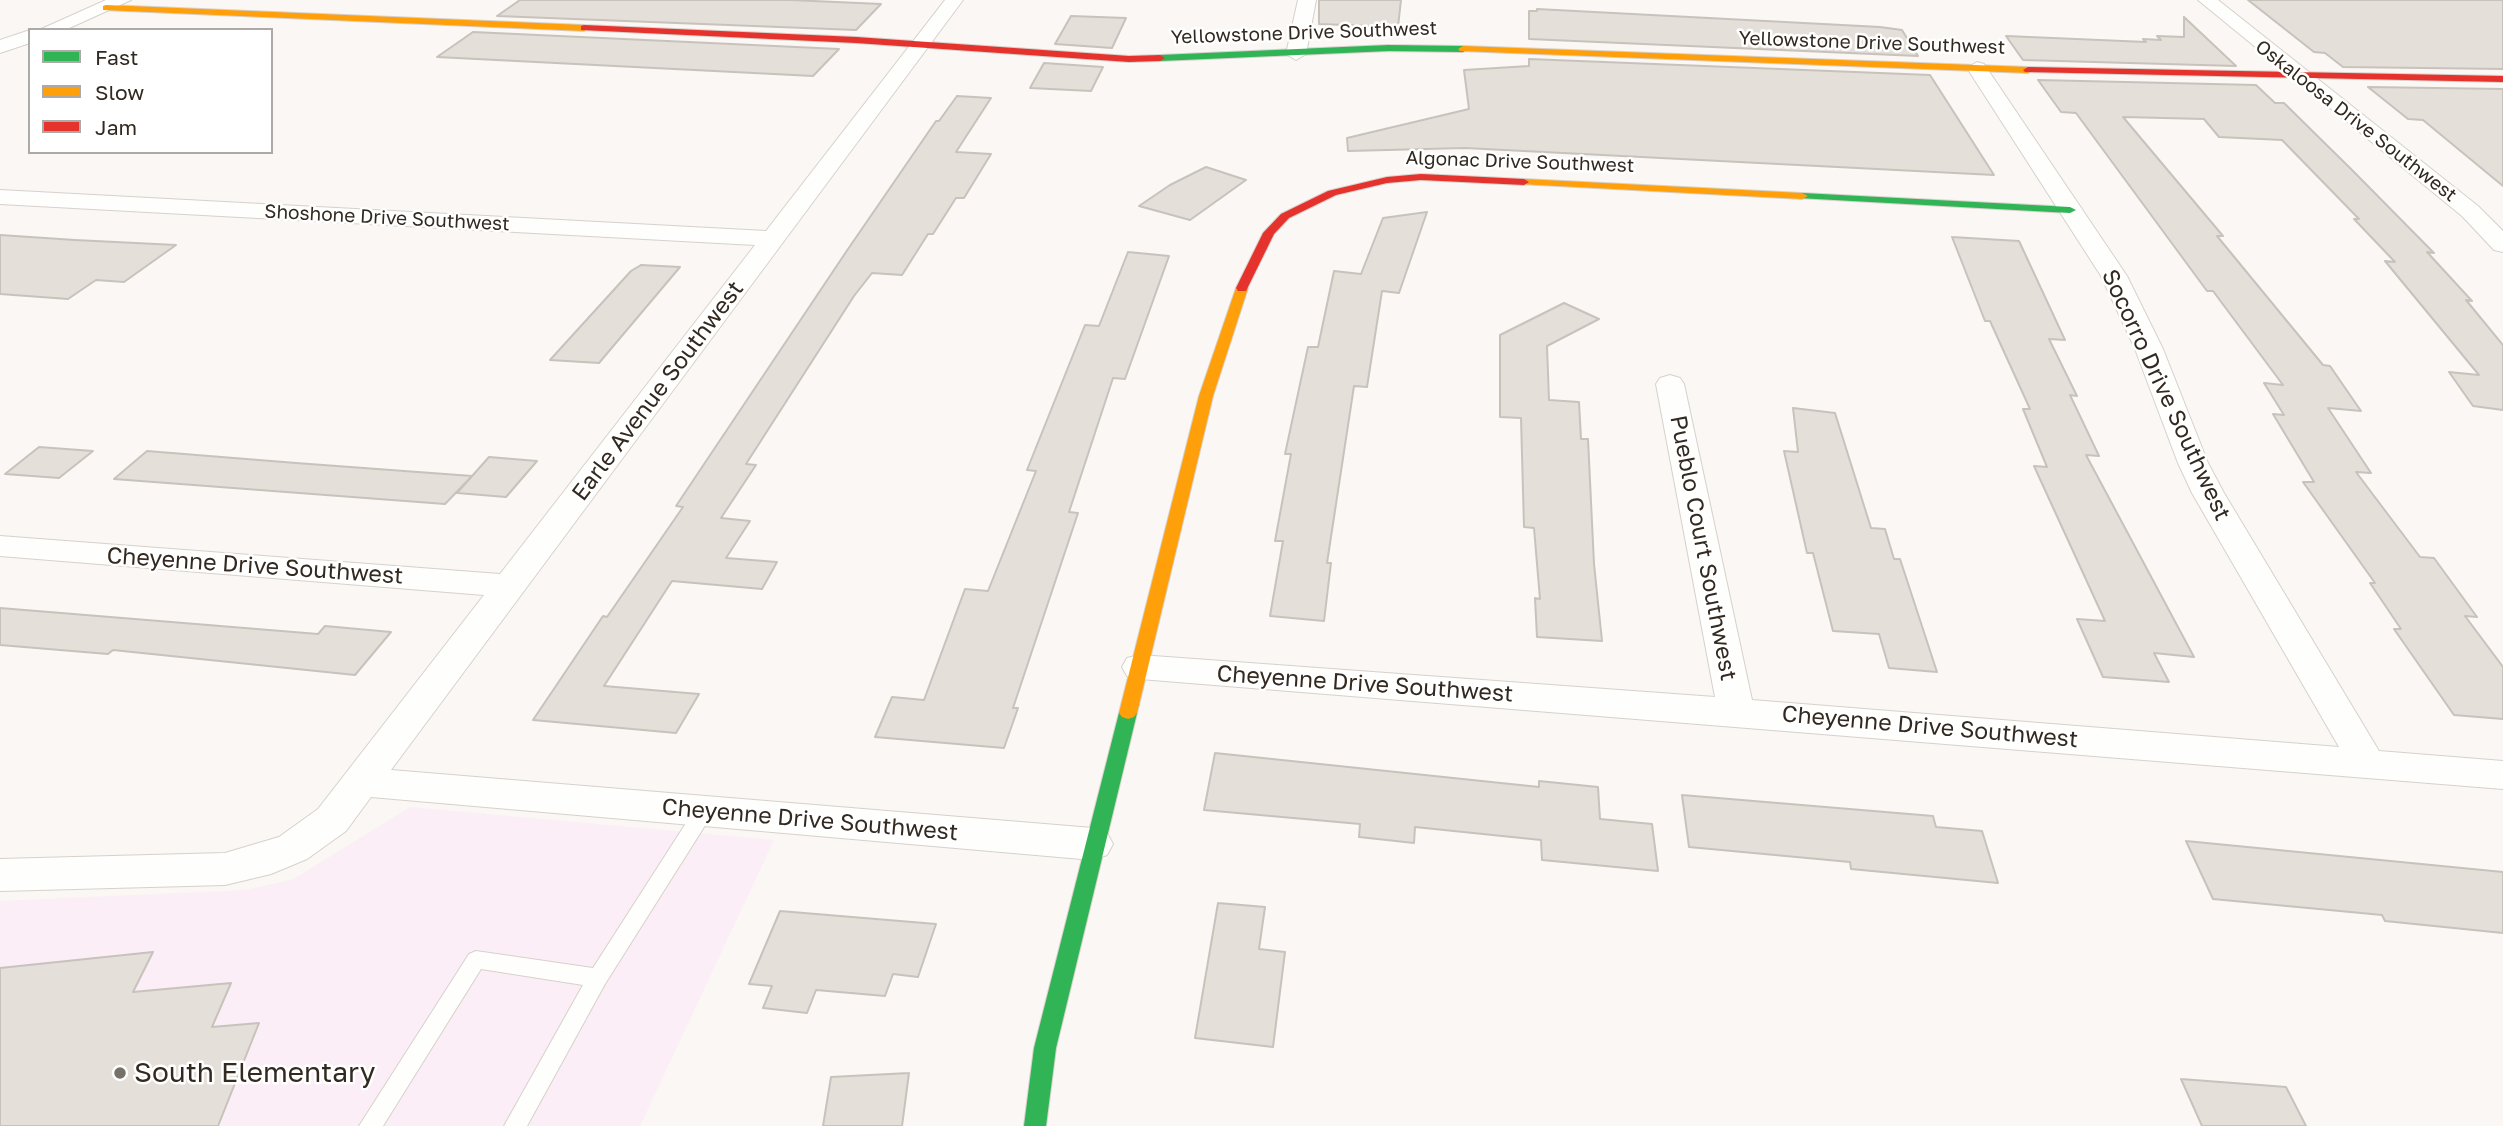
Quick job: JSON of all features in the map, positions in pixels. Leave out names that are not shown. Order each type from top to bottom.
[{"type":"street","name":"Earle Avenue Southwest","points":[[0,876],[225,869],[271,859],[313,835],[332,820],[954,0]]},
{"type":"street","points":[[1296,54],[1307,0]]},
{"type":"street","name":"Oskaloosa Drive Southwest","points":[[2207,0],[2470,211],[2503,246]]},
{"type":"street","name":"Yellowstone Drive Southwest","points":[[114,4],[843,39],[1129,59],[1389,48],[1527,49],[2175,75],[2503,79]]},
{"type":"street","points":[[53,28],[114,4]]},
{"type":"street","points":[[0,47],[28,37]]},
{"type":"street","name":"Socorro Drive Southwest","points":[[1977,68],[2127,299],[2193,463],[2208,493],[2367,763]]},
{"type":"street","name":"Algonac Drive Southwest","points":[[1140,667],[1206,396],[1226,328],[1269,233],[1285,216],[1307,203],[1349,188],[1421,177],[2070,210]]},
{"type":"street","name":"Shoshone Drive Southwest","points":[[0,197],[774,239]]},
{"type":"street","points":[[2470,211],[2503,213]]},
{"type":"street","name":"Pueblo Court Southwest","points":[[1670,384],[1736,712]]},
{"type":"street","name":"Cheyenne Drive Southwest","points":[[0,546],[511,586]]},
{"type":"street","points":[[1035,1126],[1036,1101],[1045,1048],[1093,844],[1140,667]]},
{"type":"street","name":"Cheyenne Drive Southwest","points":[[1140,667],[1736,712],[2503,775]]},
{"type":"street","name":"Cheyenne Drive Southwest","points":[[363,782],[1093,844]]},
{"type":"lane","points":[[515,1126],[598,978],[704,811]]},
{"type":"lane","points":[[370,1126],[476,960],[598,978]]},
{"type":"shaded area","points":[[410,807],[774,840],[640,1126],[0,1126],[0,901],[246,890],[294,879]]},
{"type":"building","points":[[520,0],[791,0],[881,4],[856,30],[497,16]]},
{"type":"building","points":[[1319,0],[1401,0],[1398,27],[1319,24]]},
{"type":"building","points":[[2248,0],[2503,0],[2503,69],[2343,67],[2325,53],[2314,52]]},
{"type":"building","points":[[1537,9],[1880,27],[1902,30],[1918,56],[1529,39],[1529,11]]},
{"type":"building","points":[[1071,16],[1126,18],[1112,48],[1055,44]]},
{"type":"building","points":[[2184,17],[2236,66],[2023,60],[2006,36],[2146,42],[2143,39],[2161,40],[2157,36],[2184,37]]},
{"type":"building","points":[[473,32],[839,49],[813,76],[437,57]]},
{"type":"building","points":[[1529,59],[1930,75],[1994,175],[1465,148],[1348,151],[1347,138],[1469,109],[1464,70],[1529,66]]},
{"type":"building","points":[[1044,63],[1103,67],[1091,91],[1030,88]]},
{"type":"building","points":[[2038,80],[2256,85],[2275,103],[2284,103],[2353,171],[2434,253],[2427,252],[2472,301],[2466,300],[2503,345],[2503,410],[2473,406],[2449,372],[2479,375],[2385,261],[2395,262],[2354,219],[2359,219],[2282,140],[2219,137],[2204,119],[2123,117],[2223,236],[2217,236],[2323,365],[2330,366],[2361,411],[2328,408],[2371,473],[2356,472],[2420,557],[2434,558],[2477,617],[2465,616],[2503,667],[2503,719],[2454,715],[2394,629],[2401,629],[2370,583],[2375,583],[2303,482],[2314,482],[2273,414],[2284,415],[2264,383],[2283,385],[2213,291],[2207,291],[2076,113],[2061,112]]},
{"type":"building","points":[[2368,87],[2503,89],[2503,186],[2423,120],[2408,119]]},
{"type":"building","points":[[957,96],[991,98],[956,152],[991,154],[964,198],[956,198],[933,234],[928,234],[902,275],[872,273],[854,296],[746,464],[756,465],[721,518],[750,521],[726,558],[777,562],[762,589],[672,581],[604,686],[699,694],[676,733],[533,720],[603,616],[607,617],[683,507],[676,506],[846,252],[936,121],[939,121]]},
{"type":"building","points":[[1206,167],[1246,180],[1190,220],[1139,206],[1170,185]]},
{"type":"building","points":[[1427,212],[1399,293],[1382,291],[1367,387],[1354,386],[1327,563],[1331,563],[1324,621],[1270,616],[1283,541],[1275,541],[1291,454],[1285,454],[1308,347],[1318,347],[1334,271],[1361,274],[1383,218]]},
{"type":"building","points":[[0,235],[176,245],[124,282],[96,280],[68,299],[0,294]]},
{"type":"building","points":[[1952,237],[2019,241],[2065,340],[2049,339],[2077,396],[2070,395],[2099,456],[2086,455],[2194,657],[2154,653],[2169,682],[2103,677],[2077,619],[2105,621],[2034,466],[2047,467],[2023,409],[2030,409],[1990,321],[1985,321]]},
{"type":"building","points":[[1128,252],[1169,256],[1125,379],[1113,378],[1069,512],[1078,513],[1013,708],[1018,708],[1004,748],[875,737],[892,697],[924,700],[965,589],[988,591],[1036,471],[1027,470],[1085,325],[1099,326]]},
{"type":"building","points":[[641,265],[680,267],[599,363],[550,360],[631,271]]},
{"type":"building","points":[[1564,303],[1599,319],[1547,346],[1549,400],[1579,402],[1581,439],[1588,439],[1594,564],[1602,641],[1537,637],[1535,598],[1540,599],[1534,528],[1524,527],[1521,418],[1500,417],[1500,335]]},
{"type":"building","points":[[1793,408],[1835,413],[1871,528],[1885,529],[1894,559],[1900,559],[1937,672],[1889,668],[1879,634],[1833,631],[1813,553],[1807,553],[1784,451],[1798,452]]},
{"type":"building","points":[[39,447],[93,451],[59,478],[5,474]]},
{"type":"building","points":[[147,451],[472,476],[445,504],[114,479]]},
{"type":"building","points":[[489,457],[537,461],[506,497],[457,493]]},
{"type":"building","points":[[0,608],[318,634],[325,626],[391,632],[355,675],[113,650],[108,654],[0,645]]},
{"type":"building","points":[[1215,753],[1539,787],[1539,781],[1598,787],[1600,819],[1652,824],[1658,871],[1542,860],[1541,840],[1415,827],[1414,843],[1359,837],[1360,824],[1204,810]]},
{"type":"building","points":[[1682,795],[1933,816],[1936,827],[1982,831],[1998,883],[1851,869],[1850,862],[1689,847]]},
{"type":"building","points":[[2186,841],[2503,872],[2503,933],[2385,921],[2382,915],[2213,899]]},
{"type":"building","points":[[1218,903],[1265,907],[1259,949],[1285,952],[1273,1047],[1195,1038]]},
{"type":"building","points":[[780,911],[936,924],[918,977],[893,974],[885,996],[816,990],[807,1013],[763,1008],[772,986],[749,984]]},
{"type":"building","name":"South Elementary","points":[[153,952],[133,992],[231,983],[212,1027],[259,1023],[218,1126],[0,1126],[0,968]]},
{"type":"building","points":[[909,1073],[902,1126],[823,1126],[831,1077]]},
{"type":"building","points":[[2181,1079],[2286,1087],[2306,1126],[2202,1126]]},
{"type":"traffic: fast","points":[[1160,58],[1389,48],[1463,49]]},
{"type":"traffic: fast","points":[[1802,196],[2070,210]]},
{"type":"traffic: fast","points":[[1035,1126],[1045,1048],[1128,713]]},
{"type":"traffic: slow","points":[[106,8],[584,28]]},
{"type":"traffic: slow","points":[[1463,49],[2028,70]]},
{"type":"traffic: slow","points":[[1524,182],[1802,196]]},
{"type":"traffic: slow","points":[[1128,713],[1206,396],[1242,288]]},
{"type":"traffic: jam","points":[[584,28],[856,40],[1129,59],[1160,58]]},
{"type":"traffic: jam","points":[[2028,70],[2503,79]]},
{"type":"traffic: jam","points":[[1242,288],[1269,233],[1285,216],[1332,193],[1387,180],[1421,177],[1524,182]]},
{"type":"place","name":"South Elementary","points":[[120,1073]]}]
